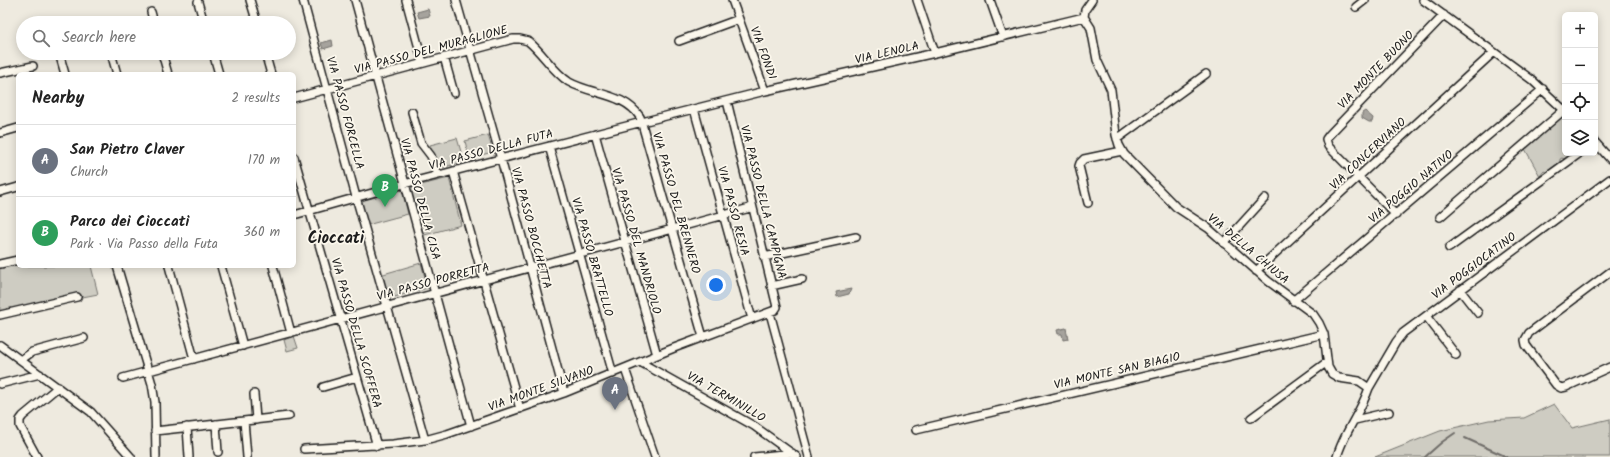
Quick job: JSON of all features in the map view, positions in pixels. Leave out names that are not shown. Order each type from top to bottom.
[{"type":"street","points":[[250,0],[255,16]]},
{"type":"street","name":"VIA PASSO FORCELLA","points":[[303,0],[356,197],[425,440]]},
{"type":"street","name":"VIA PASSO DELLA CISA","points":[[355,0],[471,426]]},
{"type":"street","points":[[406,0],[423,63]]},
{"type":"street","name":"VIA PASSO BOCCHETTA","points":[[456,0],[501,159],[564,393]]},
{"type":"street","name":"VIA FONDI","points":[[732,0],[765,91]]},
{"type":"street","points":[[990,0],[1003,37]]},
{"type":"street","points":[[1084,17],[1085,10],[1092,0]]},
{"type":"street","points":[[1356,6],[1365,0]]},
{"type":"street","points":[[1423,0],[1543,90],[1562,108]]},
{"type":"street","points":[[920,1],[935,53]]},
{"type":"street","points":[[198,2],[202,16]]},
{"type":"street","points":[[151,12],[152,16]]},
{"type":"street","name":"VIA MONTE BUONO","points":[[1359,177],[1328,146],[1326,141],[1328,135],[1444,15]]},
{"type":"street","name":"VIA LENOLA","points":[[694,109],[765,91],[935,53],[1084,17]]},
{"type":"street","name":"VIA DELLA CHIUSA","points":[[1084,17],[1091,28],[1097,60],[1112,96],[1117,139],[1122,151],[1176,207],[1205,226],[1256,271],[1293,301],[1313,314],[1324,334],[1329,370],[1335,377],[1359,381],[1369,388]]},
{"type":"street","points":[[679,41],[739,19]]},
{"type":"street","name":"VIA PASSO DEL MURAGLIONE","points":[[296,97],[513,39],[524,40],[531,44],[567,80],[578,86],[625,102],[636,111],[642,122]]},
{"type":"street","name":"VIA CONCERVIANO","points":[[1256,271],[1494,52]]},
{"type":"street","points":[[444,57],[454,93]]},
{"type":"street","points":[[61,60],[64,72]]},
{"type":"street","points":[[113,60],[116,72]]},
{"type":"street","points":[[164,60],[167,72]]},
{"type":"street","points":[[215,60],[218,72]]},
{"type":"street","points":[[267,60],[270,72]]},
{"type":"street","points":[[0,73],[33,66]]},
{"type":"street","points":[[1117,139],[1206,74]]},
{"type":"street","name":"VIA POGGIO NATIVO","points":[[1293,301],[1543,90]]},
{"type":"street","name":"VIA PASSO DELLA CAMPIGNA","points":[[727,101],[771,286],[777,305],[773,311],[809,457]]},
{"type":"street","name":"VIA PASSO DELLA FUTA","points":[[296,214],[453,171],[694,109]]},
{"type":"street","name":"VIA PASSO RESIA","points":[[694,109],[752,320]]},
{"type":"street","points":[[412,112],[421,143],[432,156],[438,175]]},
{"type":"street","points":[[1440,217],[1562,112]]},
{"type":"street","name":"VIA PASSO DEL BRENNERO","points":[[642,122],[703,337]]},
{"type":"street","points":[[0,132],[16,128]]},
{"type":"street","name":"VIA PASSO DEL MANDRIOLO","points":[[595,134],[657,355]]},
{"type":"street","points":[[1598,145],[1610,158]]},
{"type":"street","name":"VIA PASSO BRATTELLO","points":[[549,146],[613,374]]},
{"type":"street","points":[[1088,203],[1080,163],[1084,159],[1122,151]]},
{"type":"street","points":[[1449,248],[1576,156]]},
{"type":"street","name":"VIA PASSO DELLA SCOFFERA","points":[[296,164],[377,446]]},
{"type":"street","points":[[453,171],[520,409]]},
{"type":"street","points":[[1359,177],[1396,215]]},
{"type":"street","name":"VIA POGGIOCATINO","points":[[1369,388],[1399,338],[1460,290],[1610,179]]},
{"type":"street","points":[[0,192],[16,188]]},
{"type":"street","points":[[1224,243],[1265,198]]},
{"type":"street","name":"VIA PASSO PORRETTA","points":[[122,378],[750,208]]},
{"type":"street","points":[[764,257],[856,237]]},
{"type":"street","points":[[0,264],[16,260]]},
{"type":"street","points":[[118,268],[149,371],[154,393],[156,457]]},
{"type":"street","points":[[171,268],[194,359]]},
{"type":"street","points":[[222,268],[243,346]]},
{"type":"street","points":[[273,268],[291,333]]},
{"type":"street","points":[[1610,272],[1529,333],[1524,340],[1526,345],[1559,387],[1566,387],[1610,367]]},
{"type":"street","points":[[771,286],[802,279]]},
{"type":"street","points":[[1460,290],[1478,313]]},
{"type":"street","points":[[0,315],[77,297]]},
{"type":"street","name":"VIA MONTE SILVANO","points":[[304,449],[377,446],[425,440],[471,426],[564,393],[657,355],[773,311]]},
{"type":"street","points":[[1426,316],[1456,355]]},
{"type":"street","name":"VIA MONTE SAN BIAGIO","points":[[916,430],[1324,334]]},
{"type":"street","points":[[21,360],[32,352],[84,338]]},
{"type":"street","points":[[0,345],[94,415],[131,457]]},
{"type":"street","name":"VIA TERMINILLO","points":[[640,362],[754,426],[794,455]]},
{"type":"street","points":[[1251,418],[1328,362]]},
{"type":"street","points":[[625,369],[655,457]]},
{"type":"street","points":[[0,384],[40,374]]},
{"type":"street","points":[[323,386],[357,377]]},
{"type":"street","points":[[37,457],[21,427],[20,420],[58,387]]},
{"type":"street","points":[[1337,457],[1369,388]]},
{"type":"street","points":[[254,394],[256,420]]},
{"type":"street","points":[[1355,420],[1389,412]]},
{"type":"street","points":[[156,431],[289,416]]},
{"type":"street","points":[[244,421],[247,457]]},
{"type":"street","points":[[216,424],[218,452]]},
{"type":"street","points":[[187,427],[189,457]]},
{"type":"street","points":[[754,457],[794,455]]},
{"type":"shaded area","points":[[428,9],[430,16],[419,18],[417,12]]},
{"type":"shaded area","points":[[332,40],[333,46],[323,49],[321,43]]},
{"type":"shaded area","points":[[1365,111],[1373,118],[1372,122],[1362,118],[1362,113]]},
{"type":"shaded area","points":[[1562,113],[1562,156],[1568,156],[1564,159],[1560,159],[1560,162],[1546,172],[1544,171],[1540,176],[1524,147]]},
{"type":"shaded area","points":[[488,135],[493,152],[469,158],[465,141]]},
{"type":"shaded area","points":[[457,138],[464,162],[436,169],[430,145]]},
{"type":"shaded area","points":[[449,178],[461,225],[421,236],[409,188]]},
{"type":"shaded area","points":[[402,190],[408,214],[367,225],[361,201]]},
{"type":"shaded area","points":[[16,261],[16,268],[92,268],[98,294],[0,313],[0,265]]},
{"type":"shaded area","points":[[421,263],[428,288],[387,299],[380,275]]},
{"type":"shaded area","points":[[851,289],[849,294],[837,297],[836,292]]},
{"type":"shaded area","points":[[1066,328],[1068,339],[1063,340],[1062,334],[1058,334],[1057,330]]},
{"type":"shaded area","points":[[294,336],[298,348],[287,351],[284,340]]},
{"type":"shaded area","points":[[1554,404],[1572,428],[1610,419],[1610,457],[1375,457],[1440,431],[1489,420],[1524,418]]},
{"type":"waterway","points":[[1425,457],[1455,433]]},
{"type":"waterway","points":[[1465,438],[1507,457]]},
{"type":"place","name":"Parco dei Cioccati","points":[[385,207]]},
{"type":"place","name":"San Pietro Claver","points":[[615,410]]},
{"type":"district","name":"Cioccati","points":[[336,238]]}]
